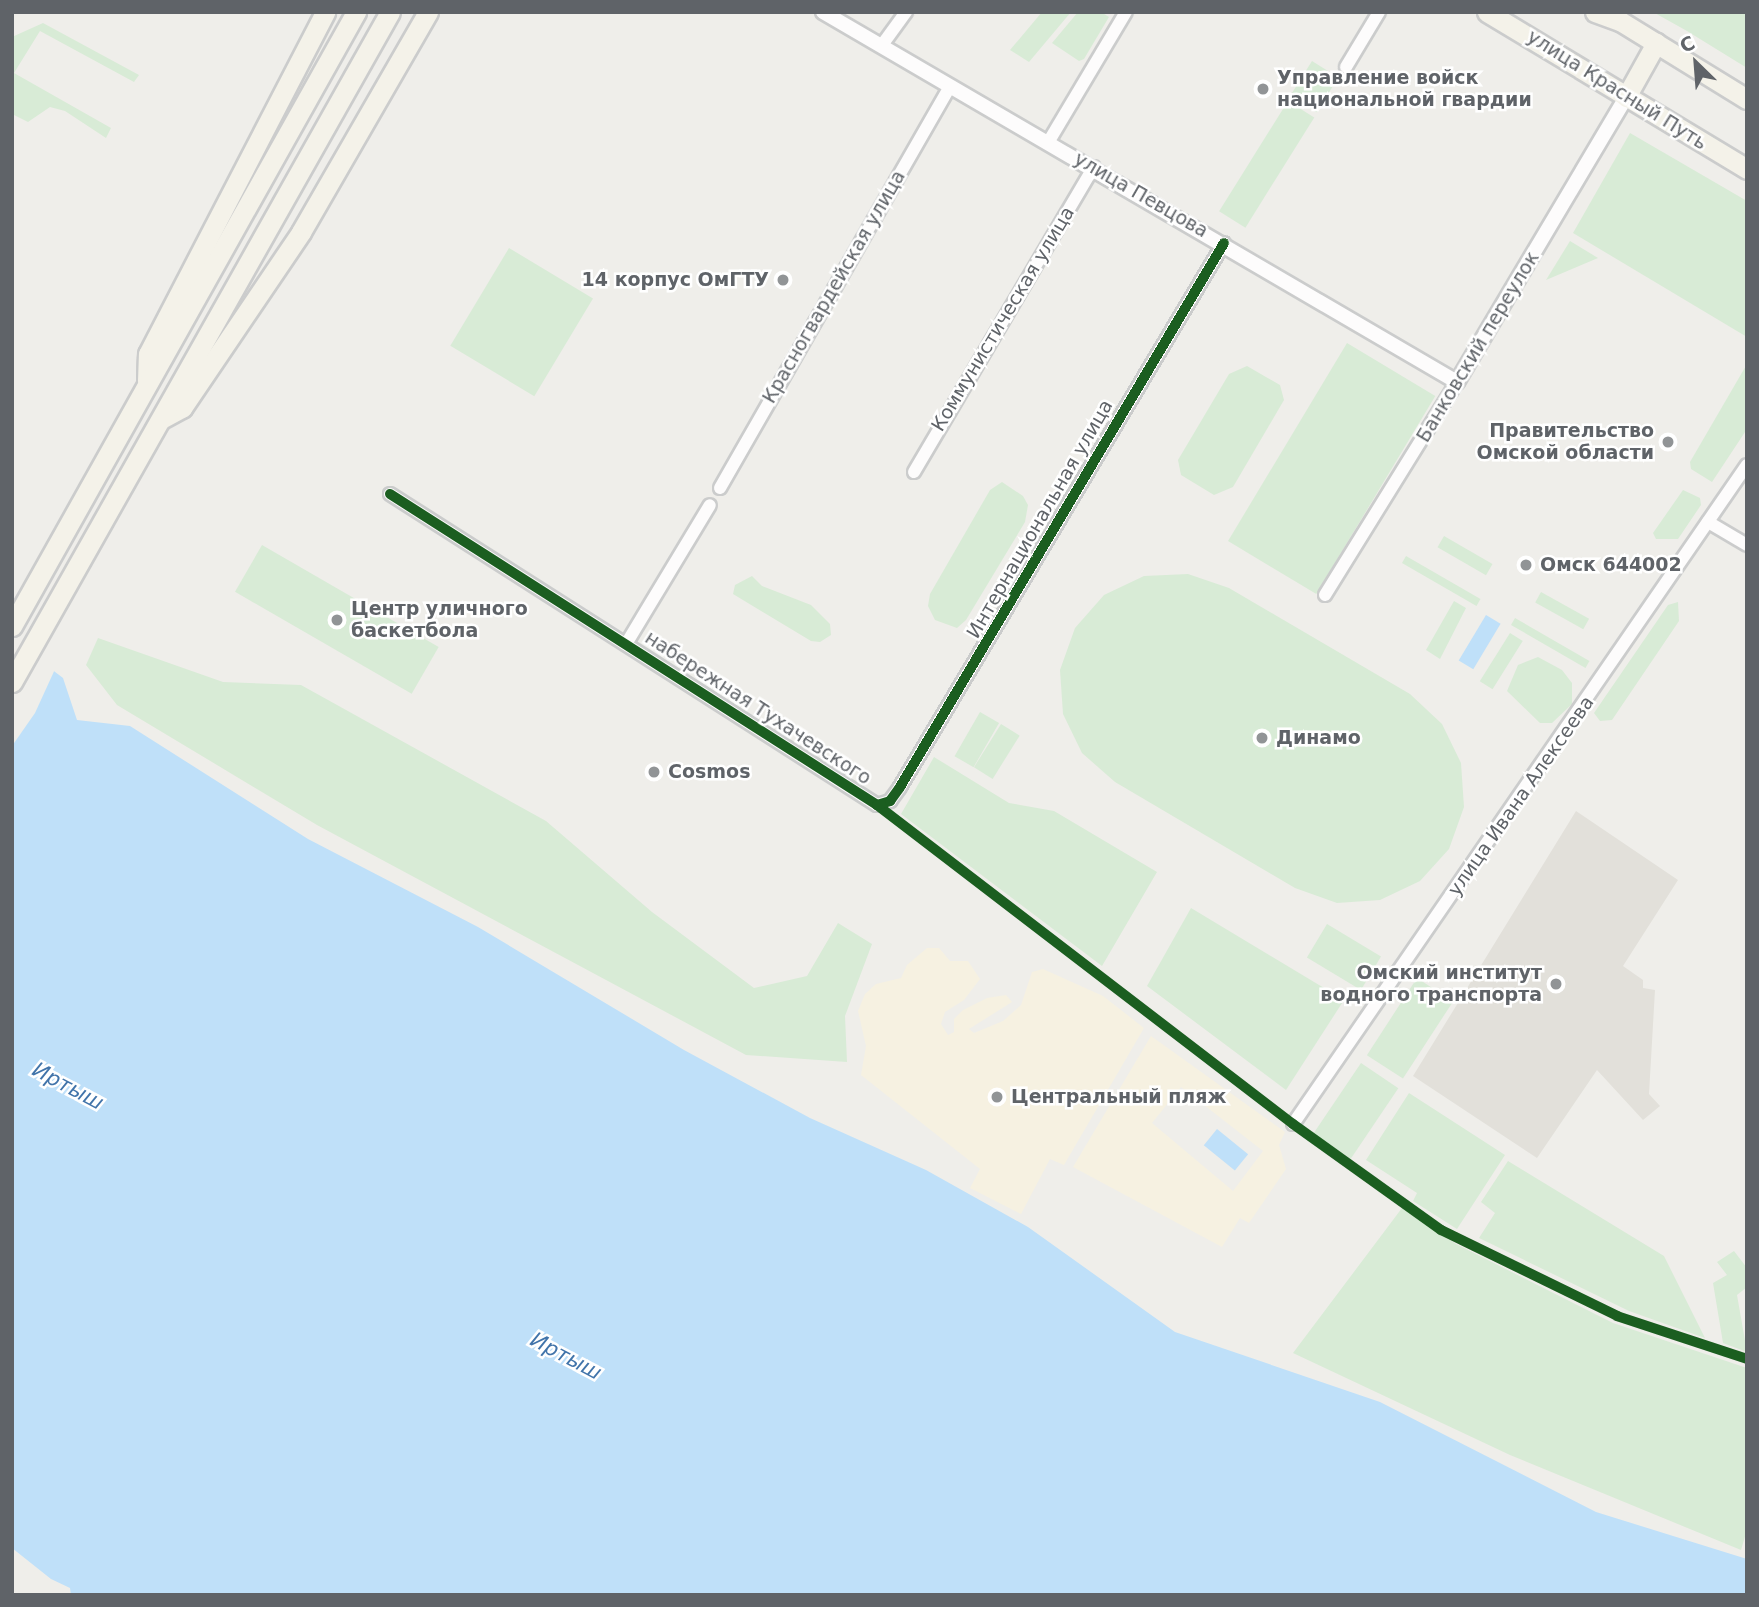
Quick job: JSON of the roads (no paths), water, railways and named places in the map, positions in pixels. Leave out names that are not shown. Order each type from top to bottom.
[{"type":"main road","points":[[147,386],[148,354],[325,12]]},
{"type":"main road","points":[[12,626],[356,12]]},
{"type":"main road","points":[[12,682],[110,504],[161,419],[390,12]]},
{"type":"main road","points":[[161,419],[182,408],[301,232],[428,12]]},
{"type":"main road","name":"улица Красный Путь","points":[[1487,12],[1747,169]]},
{"type":"main road","points":[[1595,12],[1618,17],[1747,99]]},
{"type":"main road","points":[[1626,97],[1656,43]]},
{"type":"street","name":"улица Певцова","points":[[823,12],[1094,167],[1457,382]]},
{"type":"street","points":[[882,45],[906,12]]},
{"type":"street","points":[[1049,141],[1126,12]]},
{"type":"street","points":[[1346,67],[1379,12]]},
{"type":"street","name":"Красногвардейская улица","points":[[720,488],[950,86]]},
{"type":"street","name":"Банковский переулок","points":[[1325,595],[1457,382],[1626,97]]},
{"type":"street","name":"Коммунистическая улица","points":[[914,472],[1094,167]]},
{"type":"street","name":"Интернациональная улица","points":[[877,805],[890,801],[901,787],[1224,243]]},
{"type":"street","name":"улица Ивана Алексеева","points":[[1293,1124],[1747,466]]},
{"type":"street","name":"набережная Тухачевского","points":[[390,494],[877,805]]},
{"type":"street","points":[[626,644],[710,505]]},
{"type":"street","points":[[1708,522],[1747,545]]},
{"type":"water","points":[[1486,615],[1501,624],[1473,669],[1459,660]]},
{"type":"water","name":"Иртыш","points":[[12,639],[63,678],[77,720],[130,726],[308,839],[478,927],[684,1050],[810,1118],[926,1170],[1028,1227],[1175,1332],[1380,1402],[1596,1512],[1747,1559],[1747,1595],[71,1595],[70,1588],[51,1579],[12,1548]]},
{"type":"water","points":[[1217,1129],[1248,1154],[1235,1170],[1204,1145]]},
{"type":"place","name":"Управление войск национальной гвардии","points":[[1263,89]]},
{"type":"place","name":"14 корпус ОмГТУ","points":[[783,280]]},
{"type":"place","name":"Правительство Омской области","points":[[1668,442]]},
{"type":"place","name":"Омск 644002","points":[[1526,565]]},
{"type":"place","name":"Центр уличного баскетбола","points":[[337,620]]},
{"type":"place","name":"Динамо","points":[[1262,738]]},
{"type":"place","name":"Cosmos","points":[[654,772]]},
{"type":"place","name":"Омский институт водного транспорта","points":[[1556,984]]},
{"type":"place","name":"Центральный пляж","points":[[997,1097]]}]
